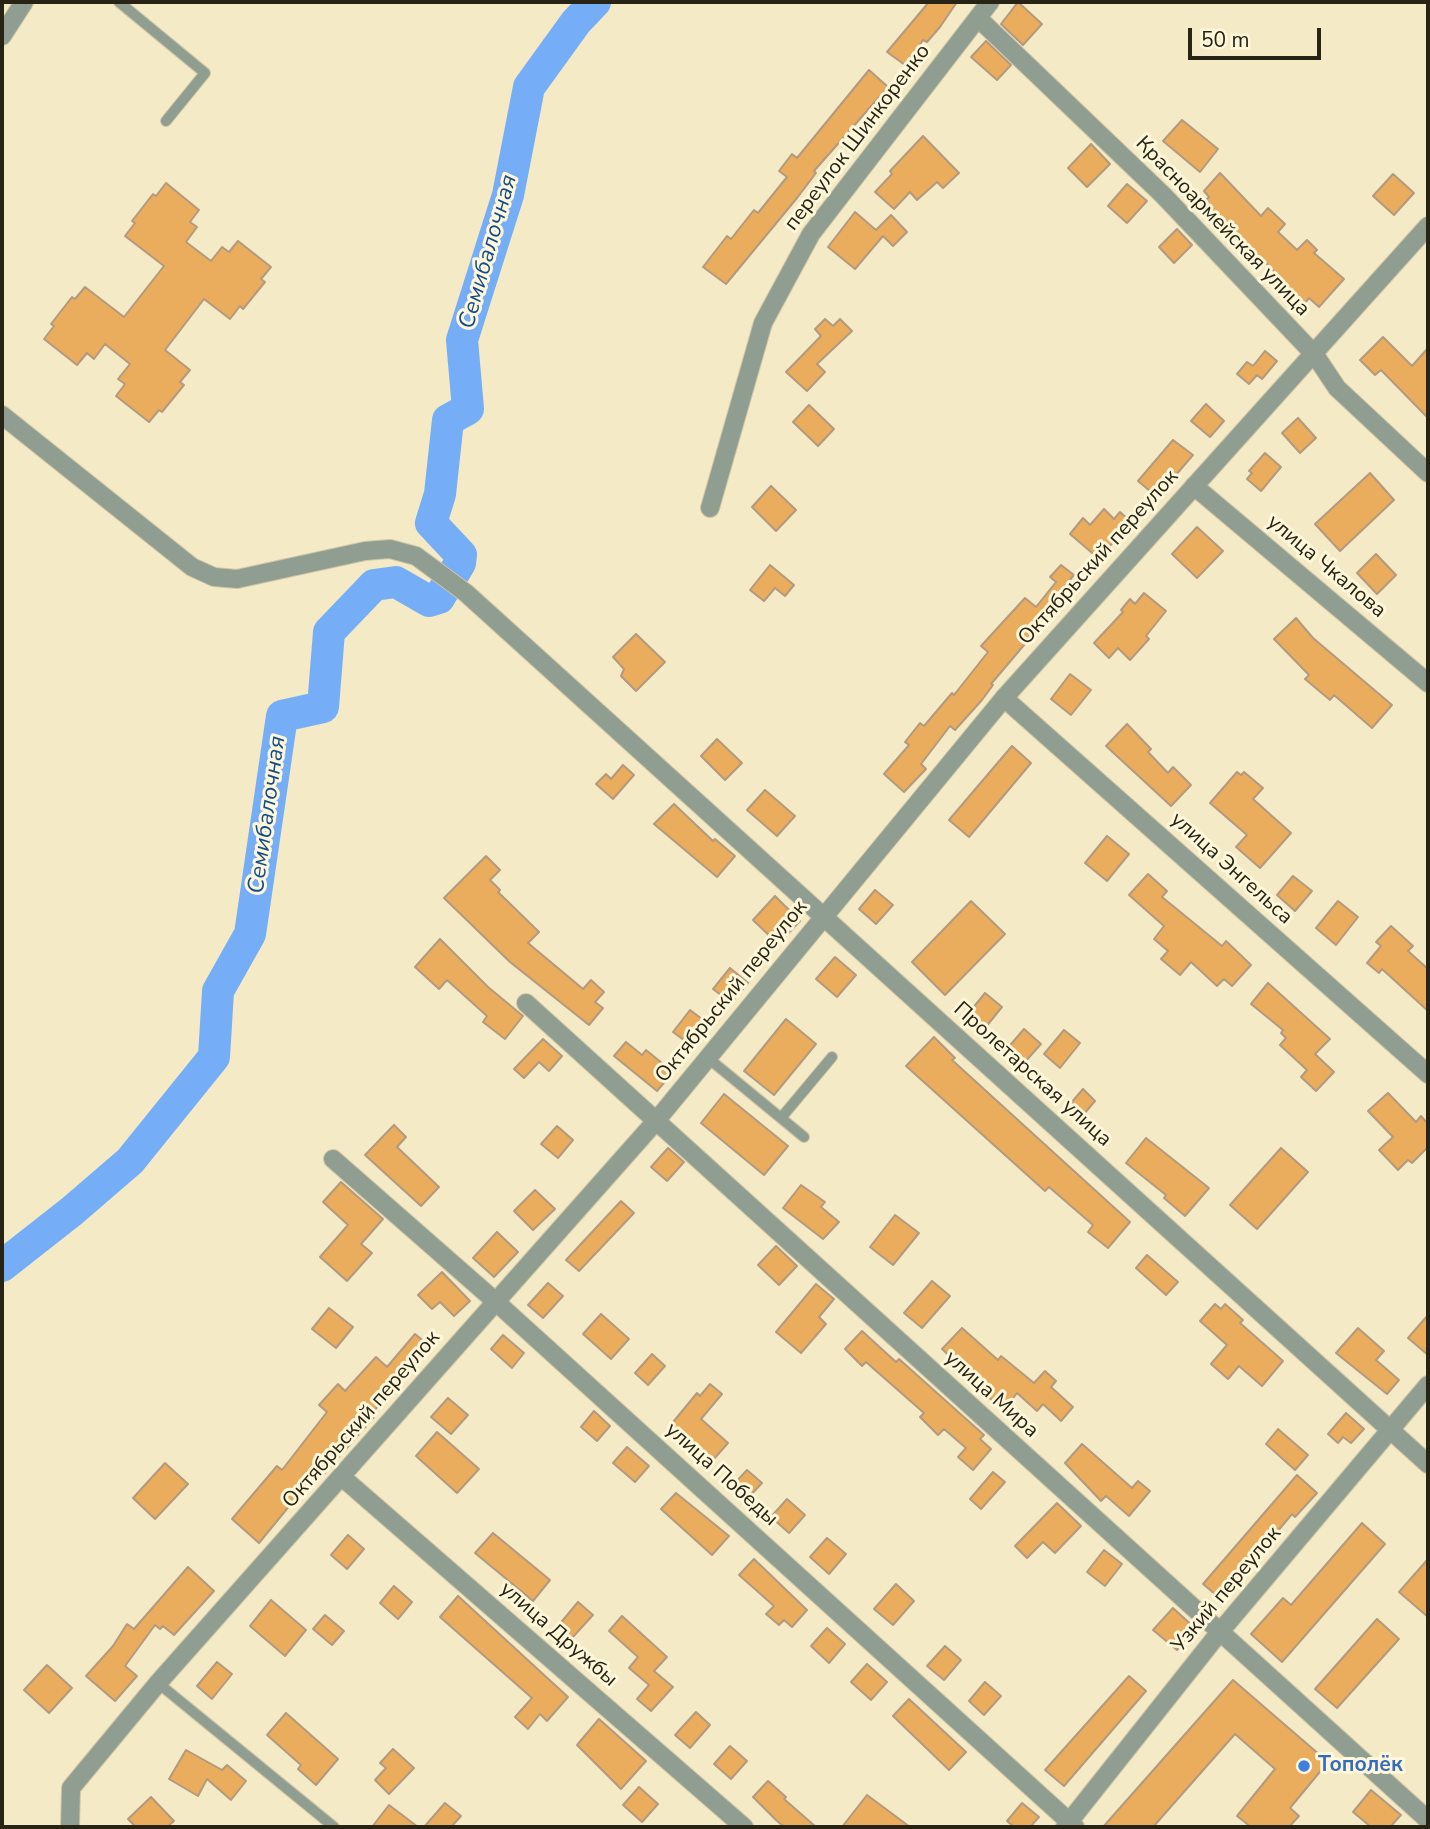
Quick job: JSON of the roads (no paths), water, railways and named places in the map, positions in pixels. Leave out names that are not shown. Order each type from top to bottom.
[{"type":"street","points":[[2,36],[24,2]]},
{"type":"street","name":"переулок Шинкоренко","points":[[710,508],[763,323],[811,234],[990,2]]},
{"type":"street","name":"Красноармейская улица","points":[[978,18],[1163,195],[1315,355],[1337,388],[1428,473]]},
{"type":"street","name":"Октябрьский переулок","points":[[70,1827],[71,1787],[158,1683],[343,1478],[495,1301],[656,1121],[1004,698],[1315,355],[1428,226]]},
{"type":"street","name":"Пролетарская улица","points":[[2,415],[192,567],[214,577],[237,579],[303,563],[390,549],[406,551],[466,593],[1428,1464]]},
{"type":"street","name":"улица Чкалова","points":[[1194,486],[1428,683]]},
{"type":"street","name":"улица Энгельса","points":[[1004,698],[1428,1074]]},
{"type":"street","name":"улица Мира","points":[[526,1003],[1428,1820]]},
{"type":"street","name":"улица Победы","points":[[333,1159],[495,1301],[1070,1825]]},
{"type":"street","name":"Узкий переулок","points":[[1070,1825],[1219,1633],[1428,1385]]},
{"type":"street","name":"улица Дружбы","points":[[343,1478],[744,1827]]},
{"type":"lane","points":[[119,2],[205,73],[166,121]]},
{"type":"lane","points":[[781,1118],[832,1057]]},
{"type":"lane","points":[[708,1058],[804,1137]]},
{"type":"lane","points":[[158,1683],[334,1827]]},
{"type":"waterway","name":"Семибалочная","points":[[2,1266],[130,1161],[214,1057],[218,991],[250,934],[282,716],[323,707],[329,632],[374,585],[396,582],[429,601],[439,598],[460,563],[461,555],[431,523],[440,494],[448,420],[468,409],[462,340],[508,195],[529,87],[576,22],[595,2]]},
{"type":"place","name":"Тополёк","points":[[1304,1766]]}]
